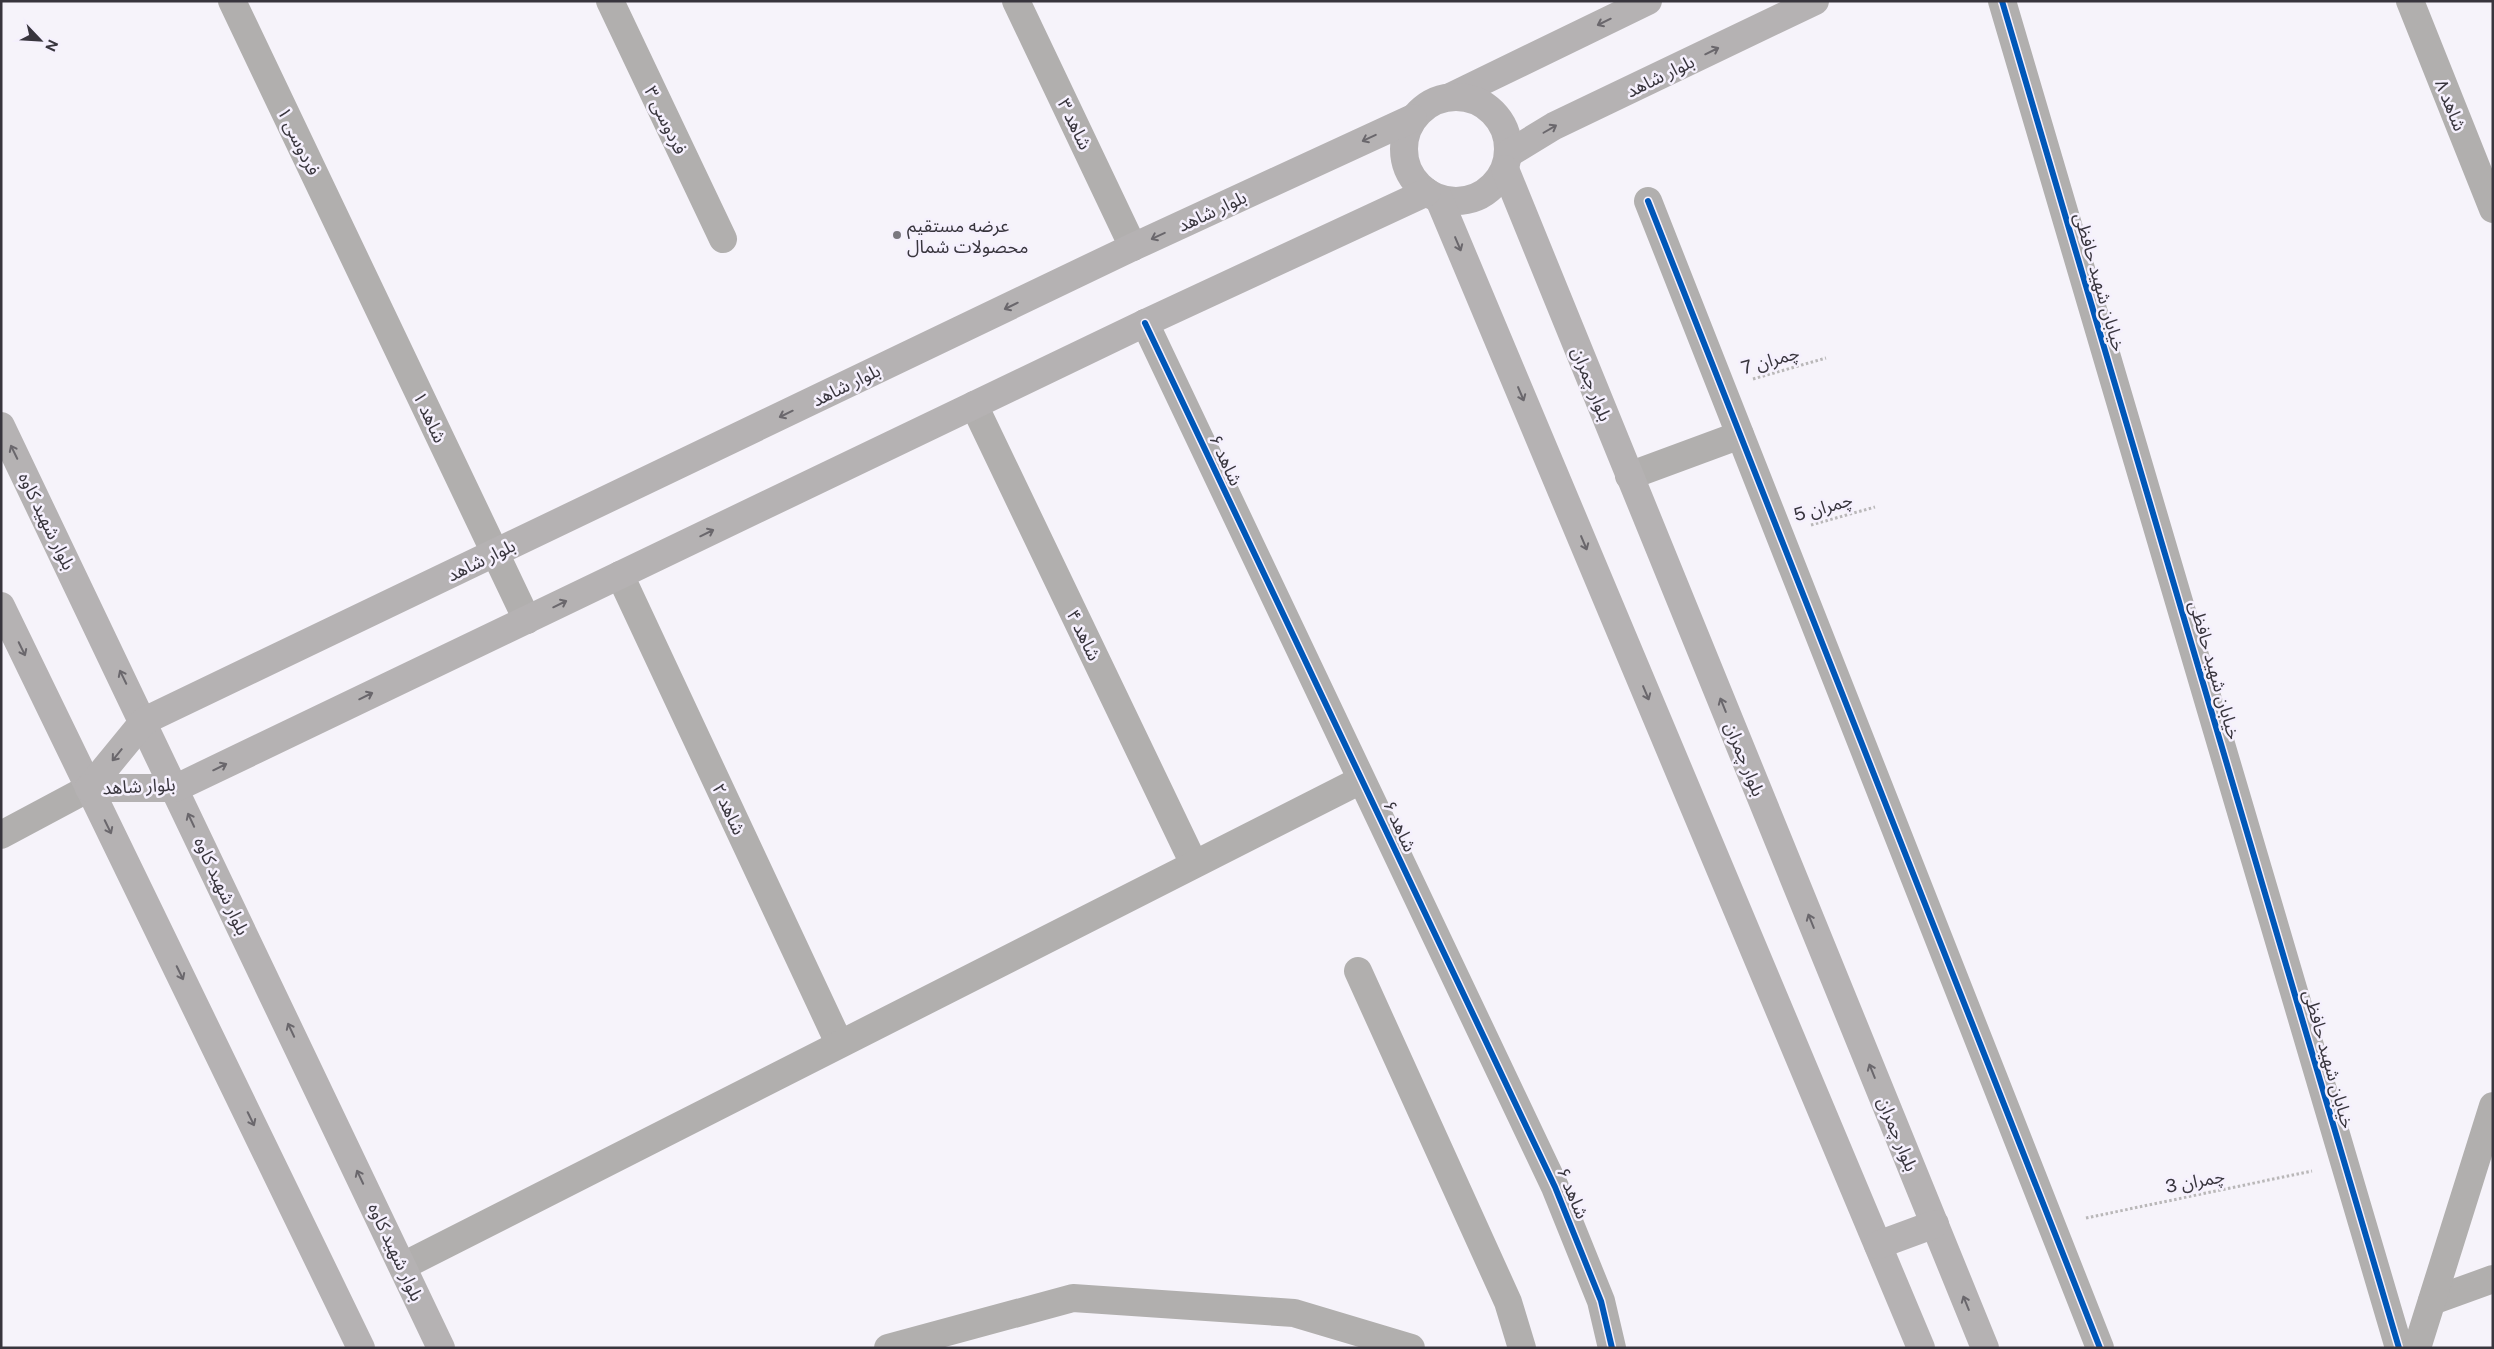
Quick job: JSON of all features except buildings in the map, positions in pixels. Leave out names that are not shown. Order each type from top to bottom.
[{"type":"main road","points":[[1452,96],[1467,97],[1481,102],[1503,124],[1508,139],[1506,162],[1496,183],[1484,193],[1470,200],[1454,202],[1433,196],[1416,183],[1404,158],[1407,130],[1413,118],[1430,103],[1452,96],[1648,1]]},
{"type":"main road","name":"بلوار شاهد","points":[[1506,162],[1554,126],[1815,1]]},
{"type":"main road","name":"بلوار شاهد","points":[[89,788],[144,721],[1133,247],[1413,118]]},
{"type":"main road","name":"بلوار چمران","points":[[1506,162],[1630,476],[1985,1348]]},
{"type":"main road","name":"بلوار شاهد","points":[[89,788],[176,788],[1144,324],[1433,196]]},
{"type":"main road","points":[[1433,196],[1921,1348]]},
{"type":"main road","name":"بلوار شهید کاوه","points":[[1,426],[176,788],[441,1348]]},
{"type":"main road","points":[[1,606],[354,1345]]},
{"type":"main road","points":[[1878,1245],[1935,1224]]},
{"type":"street","name":"فردوسی ۱","points":[[232,1],[366,281]]},
{"type":"street","name":"فردوسی ۳","points":[[610,1],[723,239]]},
{"type":"street","name":"شاهد ۳","points":[[1016,1],[1133,247]]},
{"type":"street","name":"خیابان شهید حافظی","points":[[2002,1],[2399,1348]]},
{"type":"street","name":"شاهد ۸","points":[[2410,1],[2493,209]]},
{"type":"street","points":[[1648,201],[2100,1348]]},
{"type":"street","name":"شاهد ۱","points":[[366,281],[527,620]]},
{"type":"street","name":"شاهد ۶","points":[[1144,324],[1555,1187],[1601,1301],[1612,1348]]},
{"type":"street","name":"شاهد ۴","points":[[974,405],[1194,864]]},
{"type":"street","points":[[1630,476],[1740,435]]},
{"type":"street","name":"شاهد ۲","points":[[620,575],[838,1044]]},
{"type":"street","points":[[402,1266],[1361,780]]},
{"type":"street","points":[[1,835],[89,788]]},
{"type":"street","points":[[1358,970],[1508,1302],[1522,1348]]},
{"type":"street","points":[[2417,1348],[2493,1106]]},
{"type":"street","points":[[2432,1301],[2493,1279]]},
{"type":"street","points":[[888,1348],[1073,1298],[1294,1313],[1411,1348]]},
{"type":"cycle path","points":[[2002,1],[2399,1348]]},
{"type":"cycle path","points":[[1648,201],[2100,1348]]},
{"type":"cycle path","points":[[1145,323],[1555,1187],[1601,1301],[1612,1348]]},
{"type":"place","name":"عرضه مستقیم محصولات شمال","points":[[897,235]]}]
